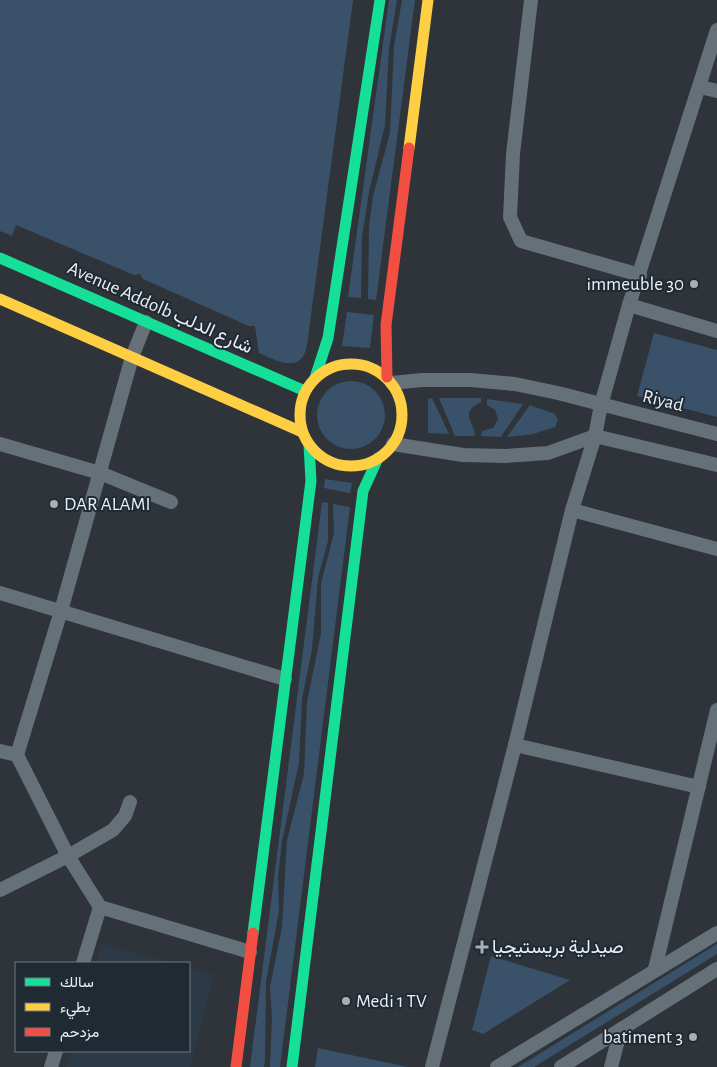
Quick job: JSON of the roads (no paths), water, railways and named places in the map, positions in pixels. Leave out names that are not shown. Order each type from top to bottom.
[{"type":"main road","points":[[380,0],[328,338],[315,378],[305,391],[300,411],[302,432],[309,445],[318,455],[341,466],[367,464],[378,458],[393,444],[403,420],[403,407],[390,380],[386,325],[428,0]]},
{"type":"main road","name":"Avenue Addolb شارع الدلب","points":[[0,258],[305,391]]},
{"type":"main road","points":[[0,298],[302,432]]},
{"type":"main road","points":[[315,378],[338,365],[351,364],[376,370],[390,380]]},
{"type":"main road","points":[[236,1067],[311,481],[309,445]]},
{"type":"main road","points":[[292,1067],[364,491],[367,479],[378,458]]},
{"type":"street","points":[[531,0],[514,154],[510,217],[513,227],[521,240],[640,275]]},
{"type":"street","points":[[432,1067],[515,744],[572,510],[595,436],[601,406],[630,305],[717,30]]},
{"type":"street","points":[[700,86],[717,91]]},
{"type":"street","points":[[630,305],[717,331]]},
{"type":"street","points":[[146,322],[132,357],[61,611],[17,755],[68,856],[100,908],[250,952]]},
{"type":"street","points":[[390,380],[470,380],[515,384],[558,393],[601,406]]},
{"type":"street","name":"Riyad","points":[[601,406],[717,434]]},
{"type":"street","points":[[393,444],[464,455],[506,456],[548,453],[595,436],[717,465]]},
{"type":"street","points":[[0,444],[100,473],[171,502]]},
{"type":"street","points":[[572,510],[717,550]]},
{"type":"street","points":[[0,593],[285,679]]},
{"type":"street","points":[[655,969],[717,710]]},
{"type":"street","points":[[515,744],[699,787]]},
{"type":"street","points":[[0,751],[17,755]]},
{"type":"street","points":[[0,890],[68,856],[113,830],[125,816],[130,802]]},
{"type":"street","points":[[83,962],[100,908]]},
{"type":"street","points":[[497,1067],[655,969],[717,933]]},
{"type":"street","points":[[561,1067],[717,970]]},
{"type":"street","points":[[611,1067],[621,1029]]},
{"type":"street","points":[[51,1067],[56,1052]]},
{"type":"place","name":"immeuble 30","points":[[694,284]]},
{"type":"place","name":"DAR ALAMI","points":[[54,504]]},
{"type":"place","name":"صيدلية بريستيجيا","points":[[482,947]]},
{"type":"place","name":"Medi 1 TV","points":[[346,1001]]},
{"type":"place","name":"batiment 3","points":[[693,1037]]}]
